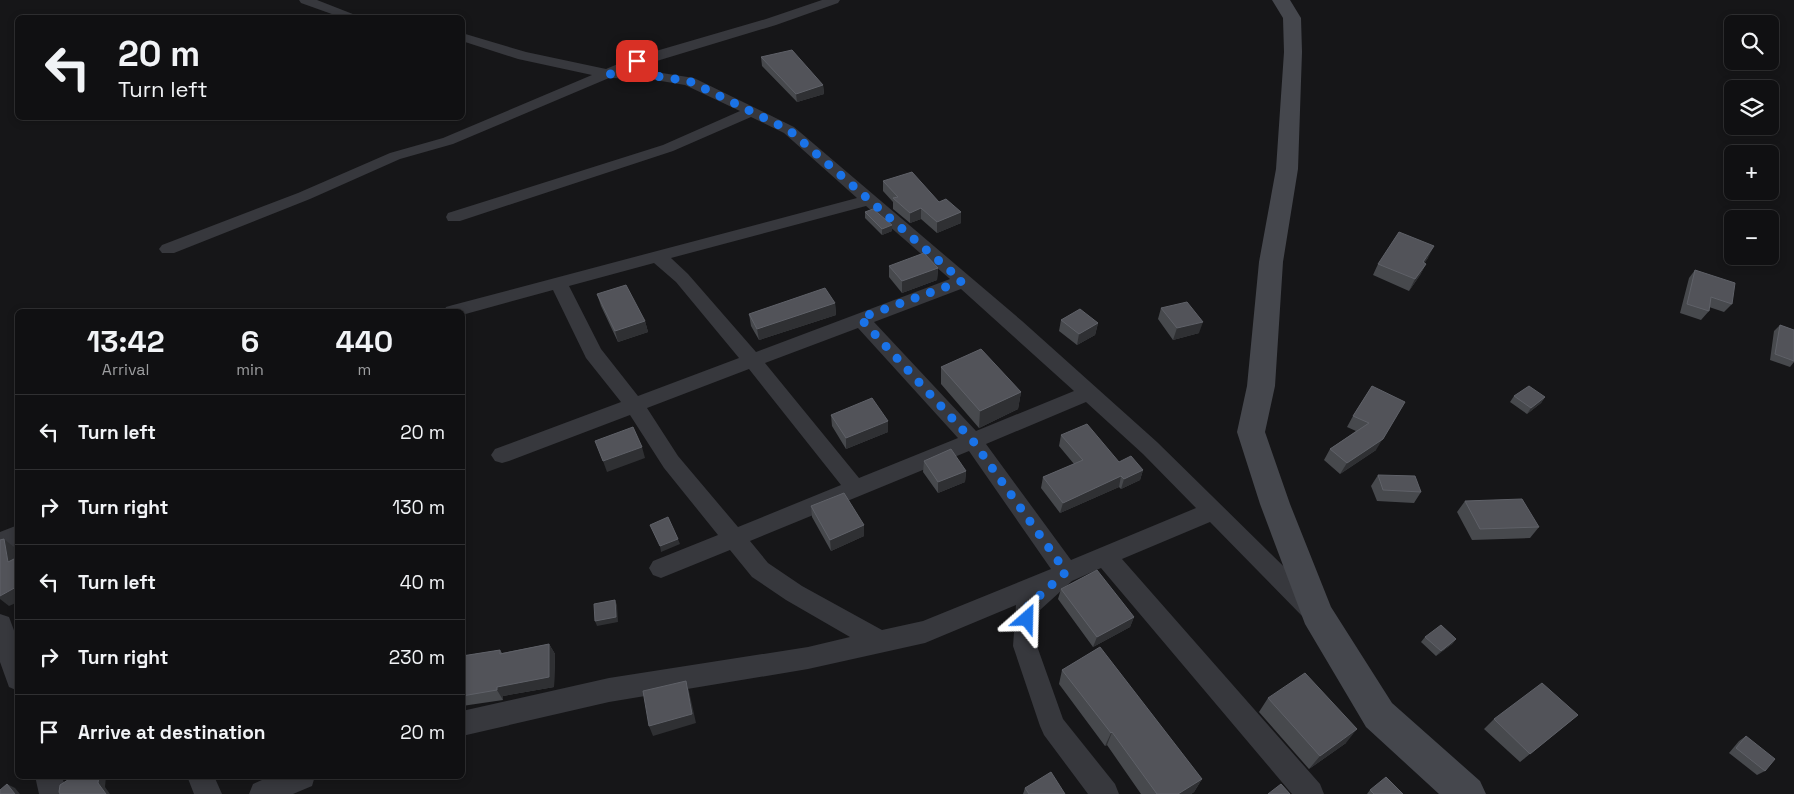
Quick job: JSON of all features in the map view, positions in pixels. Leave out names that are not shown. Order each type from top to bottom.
[{"type":"street","points":[[305,0],[348,15]]},
{"type":"street","points":[[168,249],[304,196],[395,156],[448,141],[637,61],[771,22],[834,0]]},
{"type":"street","points":[[1281,0],[1292,18],[1293,52],[1287,169],[1271,262],[1261,386],[1252,432],[1275,504],[1317,614],[1379,714],[1467,794]]},
{"type":"street","points":[[465,39],[523,56],[609,74],[649,75],[689,81],[789,130],[1150,448],[1317,614]]},
{"type":"street","points":[[454,216],[668,148],[751,112]]},
{"type":"street","points":[[461,309],[868,200]]},
{"type":"street","points":[[657,256],[682,278],[779,392],[856,489]]},
{"type":"street","points":[[502,455],[962,281]]},
{"type":"street","points":[[559,284],[593,353],[634,405],[671,462],[760,570],[794,593],[880,642]]},
{"type":"street","points":[[860,318],[973,441],[1066,572]]},
{"type":"street","points":[[661,568],[1089,393]]},
{"type":"street","points":[[465,723],[609,690],[808,658],[925,632],[1213,511]]},
{"type":"street","points":[[0,543],[15,536]]},
{"type":"street","points":[[1105,556],[1310,794]]},
{"type":"street","points":[[1066,572],[1028,606],[1025,646],[1053,726],[1105,794]]},
{"type":"street","points":[[0,625],[15,670]]},
{"type":"street","points":[[49,779],[53,794]]},
{"type":"street","points":[[201,779],[208,794]]},
{"type":"street","points":[[263,794],[296,779]]},
{"type":"building","points":[[792,50],[823,85],[796,94],[761,57]]},
{"type":"building","points":[[912,172],[939,202],[946,199],[961,212],[937,222],[921,208],[910,213],[893,198],[898,197],[883,181]]},
{"type":"building","points":[[873,209],[892,225],[882,229],[865,212]]},
{"type":"building","points":[[1399,232],[1434,246],[1423,262],[1426,264],[1415,279],[1378,264]]},
{"type":"building","points":[[924,253],[938,268],[902,281],[889,266]]},
{"type":"building","points":[[1695,270],[1735,283],[1732,304],[1711,297],[1709,311],[1687,304]]},
{"type":"building","points":[[626,285],[645,321],[615,331],[597,294]]},
{"type":"building","points":[[825,288],[835,303],[757,329],[749,314]]},
{"type":"building","points":[[1187,302],[1203,322],[1177,328],[1161,308]]},
{"type":"building","points":[[1080,309],[1098,323],[1079,334],[1061,320]]},
{"type":"building","points":[[1780,325],[1794,330],[1794,361],[1775,354]]},
{"type":"building","points":[[981,349],[1021,392],[980,411],[941,367]]},
{"type":"building","points":[[1372,386],[1405,402],[1383,439],[1347,463],[1330,449],[1369,423],[1353,416]]},
{"type":"building","points":[[1529,386],[1545,397],[1531,408],[1514,396]]},
{"type":"building","points":[[872,398],[888,421],[846,438],[831,415]]},
{"type":"building","points":[[1087,424],[1119,462],[1131,456],[1143,470],[1124,479],[1121,476],[1063,503],[1043,477],[1083,460],[1061,435]]},
{"type":"building","points":[[633,427],[642,447],[603,461],[595,441]]},
{"type":"building","points":[[951,449],[966,471],[938,482],[924,461]]},
{"type":"building","points":[[1378,475],[1415,476],[1421,492],[1383,490]]},
{"type":"building","points":[[844,493],[864,525],[830,540],[811,506]]},
{"type":"building","points":[[1522,499],[1539,527],[1480,529],[1465,501]]},
{"type":"building","points":[[668,517],[678,539],[660,546],[650,525]]},
{"type":"building","points":[[4,539],[8,562],[15,558],[15,588],[0,596],[0,540]]},
{"type":"building","points":[[1097,570],[1134,617],[1097,637],[1061,589]]},
{"type":"building","points":[[615,600],[616,617],[595,621],[594,604]]},
{"type":"building","points":[[1441,625],[1456,639],[1441,651],[1425,637]]},
{"type":"building","points":[[549,644],[549,677],[497,687],[497,690],[465,695],[465,656],[500,650],[500,654]]},
{"type":"building","points":[[1100,647],[1202,779],[1178,794],[1157,794],[1112,732],[1062,670]]},
{"type":"building","points":[[1305,673],[1357,729],[1320,756],[1268,698]]},
{"type":"building","points":[[686,681],[692,714],[649,726],[643,691]]},
{"type":"building","points":[[1542,683],[1578,715],[1530,754],[1494,719]]},
{"type":"building","points":[[1746,736],[1775,759],[1765,771],[1736,748]]},
{"type":"building","points":[[1051,772],[1065,794],[1029,794],[1025,788]]},
{"type":"building","points":[[1386,777],[1403,794],[1374,794],[1370,790]]},
{"type":"building","points":[[69,779],[99,779],[98,783],[106,794],[60,794],[60,785]]},
{"type":"building","points":[[7,784],[15,794],[0,794],[0,790]]},
{"type":"building","points":[[1281,784],[1290,794],[1268,794]]},
{"type":"route","points":[[637,61],[609,74],[649,75],[689,81],[789,130],[962,281],[860,318],[973,441],[1066,572],[1028,606],[1027,619]]}]
